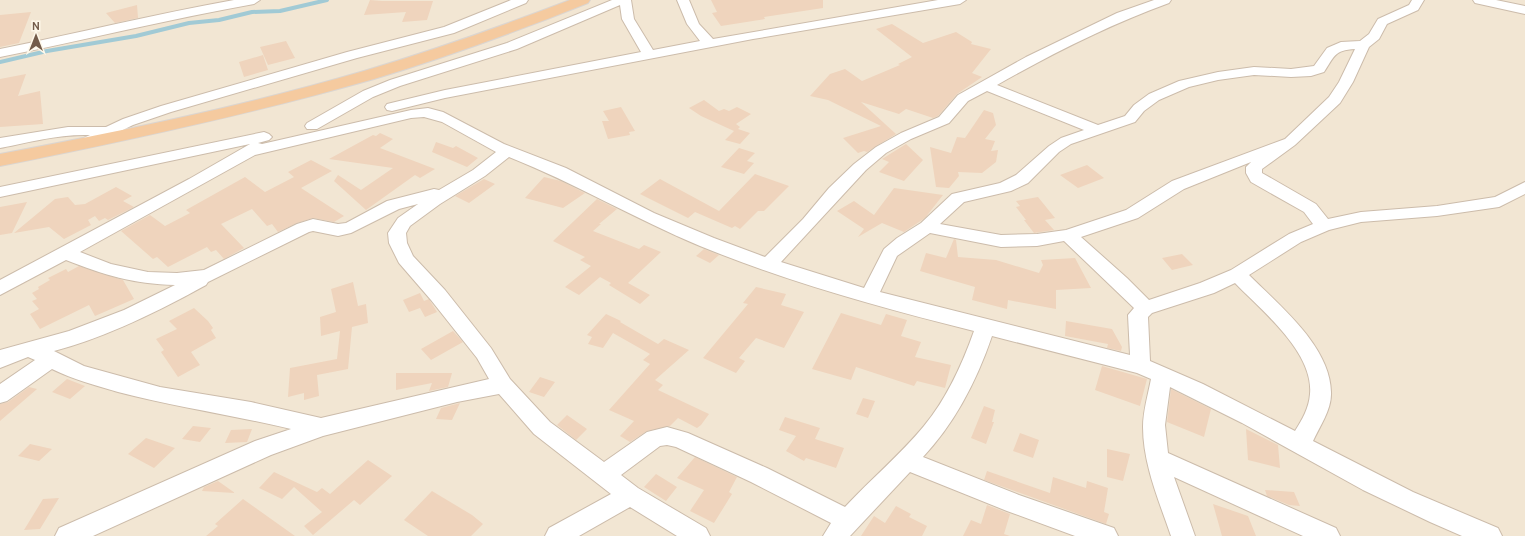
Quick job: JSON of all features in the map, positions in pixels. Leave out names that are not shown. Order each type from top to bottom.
[{"type":"highway","points":[[0,160],[198,120],[338,83],[412,61],[514,27],[583,0]]},
{"type":"street","points":[[0,53],[80,37],[167,16],[254,0]]},
{"type":"street","points":[[85,143],[128,122],[166,109],[352,54],[449,30],[522,0]]},
{"type":"street","points":[[312,126],[368,94],[395,83],[512,46],[622,0]]},
{"type":"street","points":[[625,0],[628,19],[650,56]]},
{"type":"street","points":[[683,0],[690,21],[699,34],[710,43]]},
{"type":"street","points":[[0,192],[278,134],[444,94],[797,27],[960,0]]},
{"type":"street","points":[[769,264],[809,224],[835,192],[860,167],[881,150],[906,136],[944,120],[963,98],[1031,60],[1121,16],[1165,0]]},
{"type":"street","points":[[1324,226],[1310,208],[1257,178],[1254,173],[1254,167],[1290,142],[1334,100],[1346,82],[1363,45],[1374,36],[1382,22],[1414,7],[1418,0]]},
{"type":"street","points":[[1479,0],[1525,10]]},
{"type":"street","points":[[869,296],[890,253],[903,242],[927,227],[958,198],[1005,187],[1022,179],[1054,149],[1066,141],[1130,119],[1139,108],[1154,97],[1184,84],[1218,76],[1254,71],[1291,73],[1311,72],[1319,69],[1327,53],[1334,48],[1347,45],[1363,45]]},
{"type":"street","points":[[985,85],[1097,130]]},
{"type":"street","points":[[247,152],[389,119],[427,112],[437,114],[477,137],[507,151],[547,165],[672,227],[769,264],[869,296],[1141,366],[1162,374],[1210,396],[1300,443],[1355,475],[1460,524],[1490,536]]},
{"type":"street","points":[[0,143],[76,129],[109,132]]},
{"type":"street","points":[[0,288],[278,134]]},
{"type":"street","points":[[927,227],[962,235],[1001,241],[1037,240],[1068,235],[1132,214],[1178,185],[1290,142]]},
{"type":"street","points":[[507,151],[404,222],[398,233],[398,243],[405,259],[438,295],[484,353],[503,385],[542,428],[630,495],[698,536]]},
{"type":"street","points":[[0,360],[8,354],[18,351],[57,343],[163,301],[207,276],[303,228],[314,225],[338,230],[351,227],[393,205],[457,186]]},
{"type":"street","points":[[1141,366],[1138,342],[1138,315],[1145,308],[1207,288],[1237,274],[1295,238],[1324,226],[1361,217],[1437,211],[1499,202],[1525,187]]},
{"type":"street","points":[[1068,235],[1121,283],[1145,308]]},
{"type":"street","points":[[65,253],[108,270],[148,278],[177,279],[207,276]]},
{"type":"street","points":[[1237,274],[1278,316],[1311,356],[1321,380],[1321,394],[1317,411],[1300,443]]},
{"type":"street","points":[[603,475],[655,438],[667,436],[680,439],[702,449],[842,528],[931,433],[948,409],[978,350],[985,327]]},
{"type":"street","points":[[32,349],[79,374],[160,394],[251,411],[321,427]]},
{"type":"street","points":[[0,395],[51,359]]},
{"type":"street","points":[[1162,374],[1155,409],[1154,432],[1158,459],[1183,536]]},
{"type":"street","points":[[67,536],[263,448],[321,427],[457,394],[503,385]]},
{"type":"street","points":[[1158,459],[1328,536]]},
{"type":"street","points":[[905,460],[1015,504],[1106,536]]},
{"type":"street","points":[[557,536],[630,495]]},
{"type":"shaded area","points":[[0,0],[1525,0],[1525,536],[0,536]]},
{"type":"building","points":[[370,0],[433,1],[427,20],[402,22],[406,12],[364,15]]},
{"type":"building","points":[[711,0],[823,0],[823,8],[764,17],[765,19],[721,26],[712,13],[717,12]]},
{"type":"building","points":[[137,5],[138,18],[115,23],[106,13]]},
{"type":"building","points":[[31,12],[19,43],[0,47],[0,15]]},
{"type":"building","points":[[892,24],[923,43],[956,32],[972,42],[971,44],[991,49],[972,73],[982,77],[957,94],[938,116],[933,118],[906,109],[899,114],[861,102],[896,134],[867,152],[864,151],[858,153],[843,138],[881,126],[828,100],[810,96],[830,74],[845,69],[862,81],[900,65],[898,64],[912,57],[876,29]]},
{"type":"building","points":[[286,41],[295,58],[268,65],[260,47]]},
{"type":"building","points":[[263,55],[268,70],[244,77],[239,62]]},
{"type":"building","points":[[26,74],[18,96],[40,91],[43,124],[0,127],[0,79]]},
{"type":"building","points":[[704,100],[719,111],[724,109],[729,111],[737,107],[751,114],[736,124],[740,127],[738,129],[750,133],[740,144],[725,140],[734,131],[701,116],[689,108]]},
{"type":"building","points":[[621,107],[635,131],[629,132],[630,135],[608,139],[602,121],[609,121],[603,111]]},
{"type":"building","points":[[984,110],[993,113],[996,125],[985,139],[995,141],[991,151],[998,150],[996,162],[982,173],[958,172],[959,176],[949,188],[936,187],[930,147],[951,153],[957,137],[965,138]]},
{"type":"building","points":[[380,133],[393,139],[380,148],[435,169],[420,178],[415,175],[366,210],[334,181],[338,175],[361,190],[393,168],[329,159],[373,135],[376,136]]},
{"type":"building","points":[[436,142],[453,148],[456,146],[478,158],[467,167],[432,152]]},
{"type":"building","points":[[906,144],[923,160],[904,181],[879,172],[889,162],[882,159]]},
{"type":"building","points":[[739,148],[755,153],[747,161],[754,163],[744,174],[721,167]]},
{"type":"building","points":[[311,160],[332,171],[301,188],[344,216],[334,222],[313,218],[297,223],[278,232],[272,224],[267,226],[252,209],[221,224],[244,248],[224,259],[216,250],[211,252],[207,247],[168,267],[157,257],[153,259],[121,231],[150,215],[165,226],[190,213],[186,210],[245,177],[265,192],[294,177],[288,172]]},
{"type":"building","points":[[1087,165],[1104,178],[1078,188],[1060,175]]},
{"type":"building","points":[[755,174],[789,186],[764,211],[758,211],[740,229],[735,226],[732,228],[695,212],[688,218],[640,194],[660,179],[719,211]]},
{"type":"building","points":[[544,177],[561,181],[585,193],[563,208],[525,198]]},
{"type":"building","points":[[484,179],[495,184],[469,203],[455,196]]},
{"type":"building","points":[[116,187],[132,196],[123,201],[134,207],[108,220],[105,218],[99,221],[95,216],[88,220],[91,225],[64,239],[49,227],[14,233],[55,199],[68,197],[75,205],[85,204]]},
{"type":"building","points":[[894,188],[943,195],[925,218],[904,232],[882,223],[858,237],[864,229],[837,211],[854,201],[874,215]]},
{"type":"building","points":[[1038,197],[1055,218],[1045,220],[1054,230],[1034,233],[1016,207],[1020,206],[1016,201]]},
{"type":"building","points":[[597,199],[617,209],[593,231],[639,249],[644,245],[661,252],[628,283],[650,295],[640,304],[609,285],[611,283],[600,277],[579,295],[565,287],[591,266],[580,260],[585,257],[553,241]]},
{"type":"building","points":[[27,202],[12,233],[0,235],[0,207]]},
{"type":"building","points":[[954,239],[956,240],[958,257],[996,260],[1039,273],[1043,265],[1041,260],[1075,258],[1091,288],[1056,290],[1056,309],[1008,300],[1007,309],[972,300],[975,287],[920,271],[926,253],[946,258]]},
{"type":"building","points":[[704,249],[719,255],[710,263],[696,256]]},
{"type":"building","points":[[1182,254],[1193,265],[1172,270],[1162,258]]},
{"type":"building","points":[[79,266],[123,280],[134,299],[95,316],[89,305],[40,329],[30,314],[39,309],[32,301],[37,299],[32,293],[39,289],[38,287],[50,280],[48,278],[66,269],[68,272]]},
{"type":"building","points":[[353,282],[358,306],[366,304],[368,323],[352,327],[348,369],[317,375],[319,396],[304,400],[304,393],[288,397],[290,368],[337,359],[340,331],[321,336],[320,317],[336,312],[331,289]]},
{"type":"building","points":[[756,287],[786,294],[781,305],[804,312],[784,348],[756,338],[739,358],[745,361],[736,373],[703,358],[748,304],[743,303]]},
{"type":"building","points":[[420,293],[424,301],[429,299],[437,312],[425,317],[420,308],[409,312],[403,300]]},
{"type":"building","points":[[194,308],[208,321],[213,328],[211,330],[216,338],[191,352],[200,365],[178,377],[161,352],[164,350],[156,339],[177,329],[169,321]]},
{"type":"building","points":[[841,313],[881,325],[886,314],[907,320],[901,336],[921,342],[915,357],[951,365],[945,388],[917,381],[914,386],[856,367],[851,380],[812,369]]},
{"type":"building","points":[[606,314],[621,321],[620,322],[658,344],[664,339],[689,350],[655,380],[663,385],[658,390],[709,414],[701,425],[697,428],[678,418],[670,426],[647,431],[630,442],[620,436],[634,421],[609,410],[650,364],[643,360],[650,354],[613,333],[603,348],[588,344],[592,337],[587,335]]},
{"type":"building","points":[[1066,321],[1112,329],[1122,347],[1121,351],[1107,348],[1108,344],[1065,336]]},
{"type":"building","points":[[453,331],[463,342],[431,360],[421,349]]},
{"type":"building","points":[[1102,366],[1147,379],[1140,406],[1095,390]]},
{"type":"building","points":[[396,373],[452,373],[448,387],[429,391],[432,383],[396,390]]},
{"type":"building","points":[[540,377],[555,382],[544,397],[529,392]]},
{"type":"building","points":[[67,379],[85,386],[70,399],[52,392]]},
{"type":"building","points":[[29,387],[37,389],[0,421],[0,404],[8,402]]},
{"type":"building","points":[[1171,389],[1211,409],[1204,437],[1167,422]]},
{"type":"building","points":[[863,398],[875,401],[868,418],[856,414]]},
{"type":"building","points":[[460,403],[452,420],[436,419],[441,408]]},
{"type":"building","points":[[984,406],[995,410],[992,422],[994,422],[986,444],[971,438]]},
{"type":"building","points":[[567,415],[587,429],[576,440],[557,425]]},
{"type":"building","points":[[785,417],[820,428],[815,439],[844,448],[836,468],[806,458],[804,461],[786,451],[796,436],[779,430]]},
{"type":"building","points":[[193,426],[211,428],[200,442],[182,439]]},
{"type":"building","points":[[252,429],[247,442],[225,443],[231,430]]},
{"type":"building","points":[[1246,429],[1278,445],[1280,468],[1248,460]]},
{"type":"building","points":[[1020,433],[1039,440],[1033,458],[1013,451]]},
{"type":"building","points":[[146,438],[175,448],[154,468],[128,454]]},
{"type":"building","points":[[30,444],[52,449],[39,461],[18,456]]},
{"type":"building","points":[[1107,449],[1130,454],[1123,481],[1107,477]]},
{"type":"building","points":[[695,457],[737,477],[729,492],[732,494],[714,523],[690,511],[704,490],[677,478]]},
{"type":"building","points":[[368,460],[392,476],[360,505],[354,500],[313,535],[304,526],[322,512],[294,487],[282,499],[259,488],[274,472],[317,492],[322,488],[330,494]]},
{"type":"building","points":[[987,471],[1050,493],[1053,477],[1086,488],[1087,481],[1108,488],[1104,512],[1109,514],[1106,524],[984,480]]},
{"type":"building","points":[[656,474],[677,487],[666,501],[644,487]]},
{"type":"building","points":[[218,481],[235,493],[202,491],[204,487]]},
{"type":"building","points":[[1265,490],[1294,492],[1300,506],[1289,505],[1267,496]]},
{"type":"building","points":[[432,491],[472,515],[483,524],[471,536],[428,536],[404,520]]},
{"type":"building","points":[[59,498],[40,529],[24,530],[43,499]]},
{"type":"building","points":[[243,499],[295,536],[206,536],[218,526],[215,524]]},
{"type":"building","points":[[1213,504],[1248,516],[1256,536],[1222,536]]},
{"type":"building","points":[[987,505],[1010,514],[1004,534],[1010,536],[963,536],[971,520],[981,524]]},
{"type":"building","points":[[896,506],[911,514],[909,517],[927,526],[922,536],[861,536],[874,516],[885,523]]},
{"type":"waterway","points":[[0,62],[47,51],[136,36],[189,23],[219,20],[252,12],[280,11],[327,0]]}]
